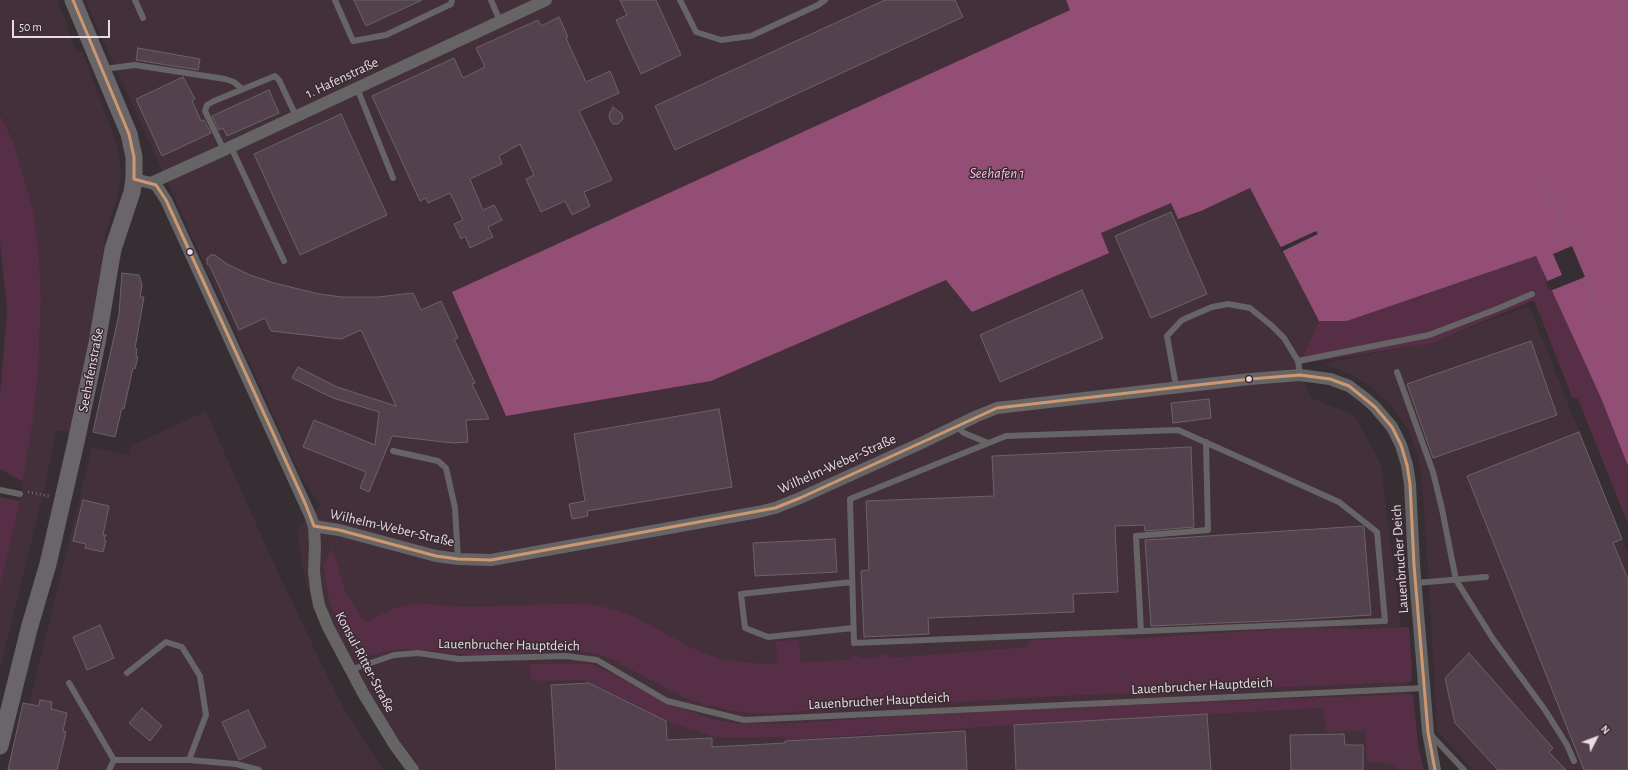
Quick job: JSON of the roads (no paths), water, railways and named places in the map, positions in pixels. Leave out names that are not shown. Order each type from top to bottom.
[{"type":"main road","name":"Seehafenstraße","points":[[0,746],[63,500],[98,343],[113,249],[132,192],[134,179],[134,157],[130,139],[118,104],[73,0]]},
{"type":"street","name":"1. Hafenstraße","points":[[151,183],[546,0]]},
{"type":"street","points":[[134,179],[151,183]]},
{"type":"street","name":"Konsul-Ritter-Straße","points":[[151,183],[160,190],[166,200],[305,503],[314,526],[316,548],[314,571],[319,605],[328,627],[362,694],[394,744],[413,770]]},
{"type":"street","name":"Wilhelm-Weber-Straße","points":[[314,526],[339,530],[436,556],[458,559],[491,560],[775,508],[807,495],[977,416],[998,408],[1176,386],[1300,375],[1330,379],[1349,386],[1365,398]]},
{"type":"street","name":"Lauenbrucher Deich","points":[[1365,398],[1392,426],[1408,465],[1428,732],[1435,770]]},
{"type":"lane","points":[[135,0],[143,18]]},
{"type":"lane","points":[[335,0],[353,41],[386,35],[451,4],[452,0]]},
{"type":"lane","points":[[491,0],[500,21]]},
{"type":"lane","points":[[680,0],[696,32],[721,40],[751,36],[818,5],[825,0]]},
{"type":"lane","points":[[102,70],[135,65],[225,79],[234,82],[242,89]]},
{"type":"lane","points":[[284,261],[227,149],[205,111],[208,105],[214,101],[275,76],[277,77],[296,116]]},
{"type":"lane","points":[[357,88],[393,178]]},
{"type":"lane","points":[[1298,361],[1428,335],[1532,294]]},
{"type":"lane","points":[[1176,386],[1167,336],[1182,320],[1212,307],[1228,304],[1250,308],[1272,326],[1284,338],[1298,361],[1300,375]]},
{"type":"lane","points":[[1397,372],[1433,472],[1456,580],[1493,639],[1545,710],[1567,745],[1574,761]]},
{"type":"lane","points":[[956,426],[964,434],[988,443]]},
{"type":"lane","points":[[1178,430],[1206,442],[1340,502],[1377,532],[1385,620],[854,643],[850,499],[988,443],[1006,436],[1178,430]]},
{"type":"lane","points":[[1141,631],[1136,536],[1208,530],[1206,442]]},
{"type":"lane","points":[[393,451],[438,461],[446,468],[455,508],[458,559]]},
{"type":"lane","points":[[0,490],[20,494]]},
{"type":"lane","points":[[1416,583],[1486,577]]},
{"type":"lane","points":[[852,582],[740,594],[745,628],[768,637],[853,628]]},
{"type":"lane","points":[[127,673],[166,642],[182,647],[200,676],[206,715],[189,760]]},
{"type":"lane","name":"Lauenbrucher Hauptdeich","points":[[350,670],[394,655],[418,653],[459,658],[566,656],[597,660],[667,701],[744,720],[1425,688]]},
{"type":"lane","points":[[69,683],[114,760]]},
{"type":"lane","points":[[1428,732],[1464,770]]},
{"type":"lane","points":[[114,760],[189,760],[236,764],[259,770]]},
{"type":"lane","points":[[109,770],[114,760]]},
{"type":"water","name":"Seehafen 1","points":[[1066,0],[1628,0],[1628,466],[1601,398],[1536,256],[1347,321],[1319,321],[1250,188],[1201,211],[1178,219],[1171,203],[1101,233],[1109,253],[972,312],[946,280],[711,381],[506,416],[452,292],[1070,10]]}]
